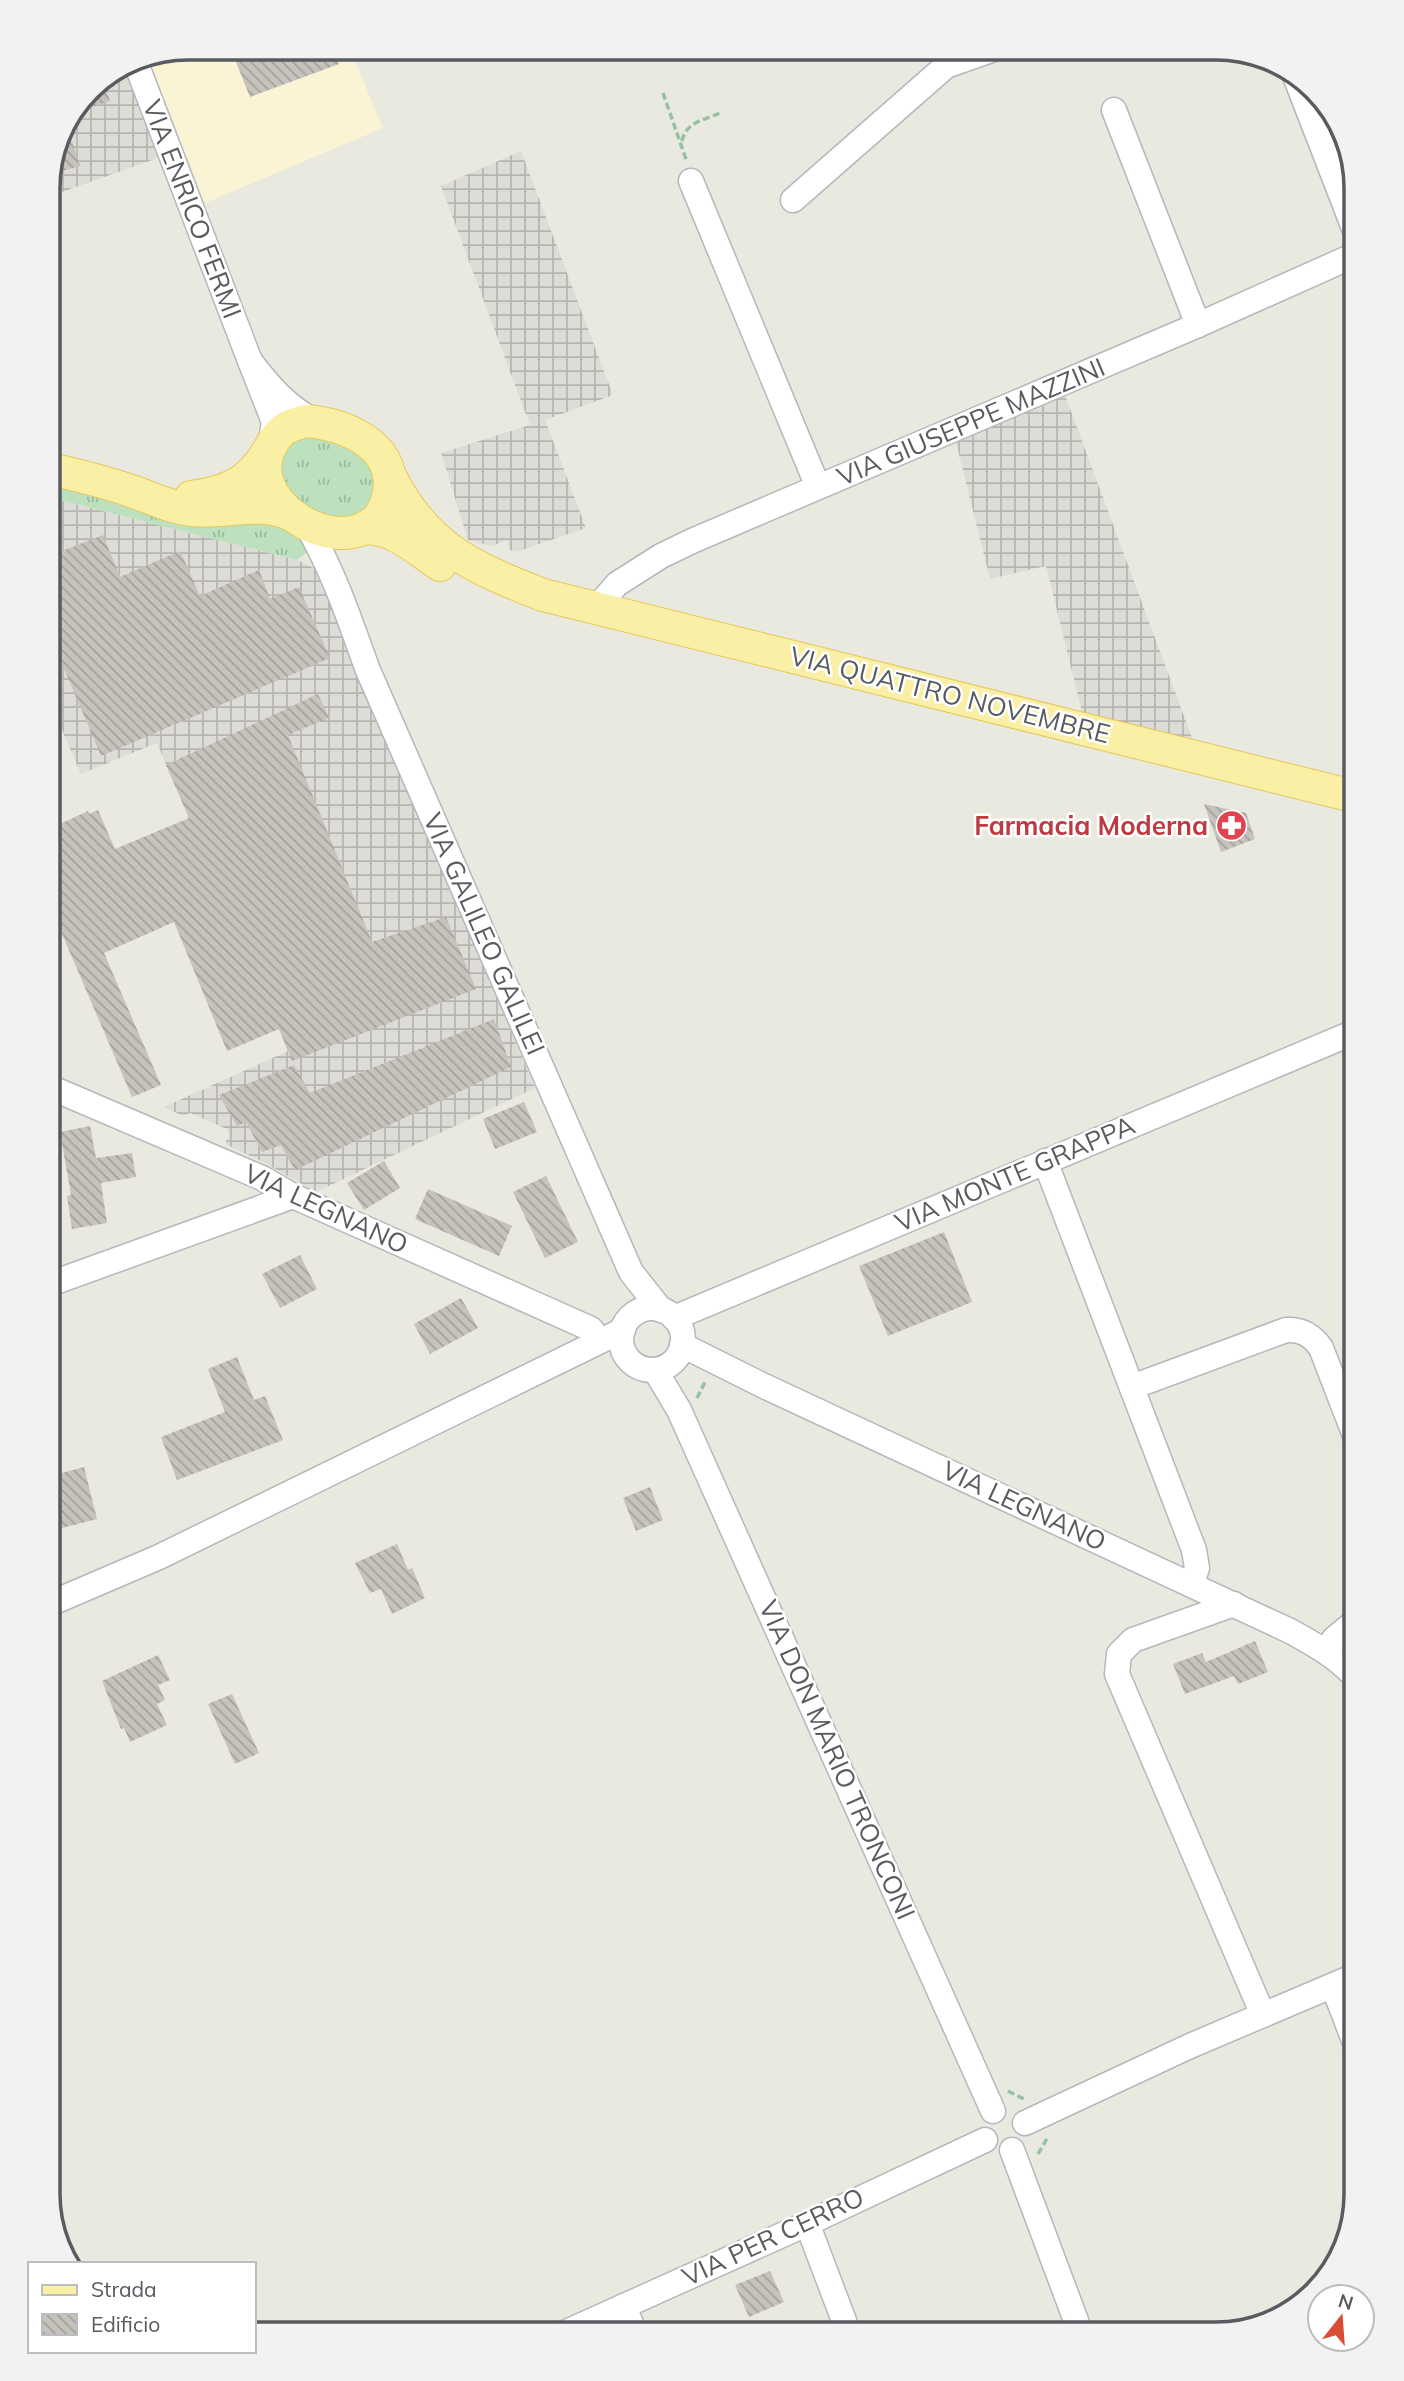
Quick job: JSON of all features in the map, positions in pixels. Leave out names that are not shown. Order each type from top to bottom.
[{"type":"main road","points":[[60,471],[131,490],[184,509],[220,510],[252,506],[266,508],[289,514],[328,532],[348,533],[373,523],[384,510],[390,488],[389,474],[382,456],[368,442],[329,423],[306,421],[286,428],[245,479],[225,491],[187,497],[131,490]]},
{"type":"main road","points":[[269,449],[265,469],[271,492],[287,510],[305,522]]},
{"type":"main road","name":"VIA QUATTRO NOVEMBRE","points":[[389,474],[411,512],[428,532],[451,551],[476,568],[543,595]]},
{"type":"main road","name":"VIA QUATTRO NOVEMBRE","points":[[361,529],[375,528],[390,532],[468,582],[510,593],[543,595],[597,607],[1344,794]]},
{"type":"street","points":[[793,200],[946,66],[962,60]]},
{"type":"street","name":"VIA ENRICO FERMI","points":[[139,70],[274,422],[269,449]]},
{"type":"street","points":[[1313,103],[1344,197]]},
{"type":"street","points":[[1114,110],[1198,325]]},
{"type":"street","points":[[691,181],[818,487]]},
{"type":"street","name":"VIA GIUSEPPE MAZZINI","points":[[597,607],[617,584],[661,556],[1344,260]]},
{"type":"street","name":"VIA ENRICO FERMI","points":[[250,360],[279,397],[316,422]]},
{"type":"street","name":"VIA GALILEO GALILEI","points":[[305,522],[341,594],[367,668],[631,1272],[668,1314]]},
{"type":"street","name":"VIA GALILEO GALILEI","points":[[341,594],[337,574],[340,553],[344,544],[361,529]]},
{"type":"street","name":"VIA MONTE GRAPPA","points":[[668,1314],[1344,1036]]},
{"type":"street","name":"VIA LEGNANO","points":[[60,1092],[262,1178],[293,1196],[591,1329],[598,1340]]},
{"type":"street","points":[[1045,1161],[1194,1550],[1197,1568],[1192,1583]]},
{"type":"street","points":[[60,1280],[293,1196]]},
{"type":"street","name":"VIA GALILEO GALILEI","points":[[628,1323],[631,1272]]},
{"type":"street","points":[[60,1599],[159,1557],[598,1340],[628,1323],[641,1310],[668,1314],[682,1331],[671,1358],[635,1365],[628,1358],[621,1340],[628,1323]]},
{"type":"street","points":[[1132,1387],[1286,1330],[1296,1330],[1315,1339],[1321,1348],[1344,1407]]},
{"type":"street","name":"VIA LEGNANO","points":[[671,1358],[777,1392],[1192,1583],[1290,1631],[1344,1665]]},
{"type":"street","name":"VIA DON MARIO TRONCONI","points":[[671,1358],[679,1410],[993,2111]]},
{"type":"street","points":[[1234,1604],[1133,1640],[1119,1654],[1117,1674],[1263,2015]]},
{"type":"street","points":[[1327,1652],[1334,1639],[1344,1631]]},
{"type":"street","points":[[1025,2123],[1190,2046],[1344,1981]]},
{"type":"street","points":[[1333,1986],[1344,2014]]},
{"type":"street","points":[[999,2108],[1012,2110],[1022,2117],[1025,2123],[1025,2136],[1012,2150],[993,2149],[985,2140],[982,2127],[984,2120],[999,2108]]},
{"type":"street","name":"VIA PER CERRO","points":[[590,2321],[985,2140]]},
{"type":"street","points":[[1012,2150],[1076,2322]]},
{"type":"street","points":[[807,2223],[844,2322]]},
{"type":"street","points":[[624,2306],[630,2321]]},
{"type":"path","points":[[663,93],[683,146],[691,181]]},
{"type":"path","points":[[683,146],[684,133],[690,125],[720,113]]},
{"type":"shaded area","points":[[188,60],[354,60],[383,128],[205,203],[151,65]]},
{"type":"shaded area","points":[[130,73],[158,158],[60,193],[64,155],[81,117],[103,91]]},
{"type":"shaded area","points":[[521,151],[613,395],[545,420],[586,528],[516,552],[510,550],[507,540],[492,546],[468,540],[441,453],[530,425],[441,186]]},
{"type":"shaded area","points":[[1062,387],[1194,743],[1083,716],[1046,566],[990,579],[954,434]]},
{"type":"shaded area","points":[[60,500],[297,560],[316,569],[535,1088],[316,1192],[225,1144],[229,1134],[227,1129],[190,1113],[183,1116],[164,1107],[288,1051],[157,743],[81,774],[60,725]]},
{"type":"green space","points":[[330,435],[368,461],[379,489],[365,515],[345,519],[324,516],[294,498],[280,480],[278,460],[294,437]]},
{"type":"green space","points":[[60,482],[244,516],[299,532],[310,550],[297,560],[60,500]]},
{"type":"building","points":[[235,60],[337,60],[339,64],[250,97]]},
{"type":"building","points":[[106,89],[110,101],[87,109]]},
{"type":"building","points":[[70,136],[80,166],[61,171]]},
{"type":"building","points":[[103,535],[120,577],[180,551],[200,596],[259,570],[270,599],[299,587],[330,658],[101,756],[60,659],[60,552]]},
{"type":"building","points":[[318,694],[329,718],[288,735],[372,942],[446,917],[476,989],[292,1061],[279,1029],[227,1051],[174,922],[104,953],[161,1085],[132,1097],[60,929],[60,824],[88,811],[89,814],[98,810],[115,849],[189,818],[166,765]]},
{"type":"building","name":"Farmacia Moderna","points":[[1204,804],[1246,813],[1255,839],[1221,852]]},
{"type":"building","points":[[494,1019],[511,1067],[295,1170],[281,1145],[262,1152],[246,1122],[237,1126],[219,1095],[294,1065],[310,1093]]},
{"type":"building","points":[[524,1102],[537,1132],[495,1149],[483,1119]]},
{"type":"building","points":[[90,1126],[96,1158],[132,1153],[136,1177],[101,1183],[107,1223],[72,1229],[67,1196],[71,1195],[60,1132]]},
{"type":"building","points":[[384,1161],[400,1188],[364,1210],[347,1183]]},
{"type":"building","points":[[546,1176],[578,1242],[545,1258],[513,1192]]},
{"type":"building","points":[[428,1189],[512,1226],[499,1256],[415,1219]]},
{"type":"building","points":[[944,1232],[972,1302],[888,1336],[859,1266]]},
{"type":"building","points":[[300,1255],[317,1289],[280,1308],[262,1274]]},
{"type":"building","points":[[461,1298],[478,1328],[430,1354],[414,1324]]},
{"type":"building","points":[[237,1357],[254,1400],[265,1396],[283,1440],[177,1480],[161,1437],[225,1412],[208,1369]]},
{"type":"building","points":[[84,1467],[97,1519],[60,1529],[60,1473]]},
{"type":"building","points":[[650,1487],[663,1520],[636,1531],[623,1498]]},
{"type":"building","points":[[397,1544],[408,1570],[412,1568],[425,1598],[392,1614],[381,1589],[370,1593],[355,1563]]},
{"type":"building","points":[[1255,1641],[1268,1672],[1238,1684],[1234,1676],[1185,1694],[1173,1664],[1202,1653],[1206,1662]]},
{"type":"building","points":[[158,1655],[170,1680],[158,1685],[165,1700],[157,1704],[167,1725],[130,1742],[124,1728],[121,1729],[102,1681]]},
{"type":"building","points":[[232,1694],[259,1753],[235,1764],[208,1704]]},
{"type":"building","points":[[770,2271],[784,2302],[749,2317],[735,2285]]},
{"type":"place","name":"Farmacia Moderna","points":[[1231,826]]}]
